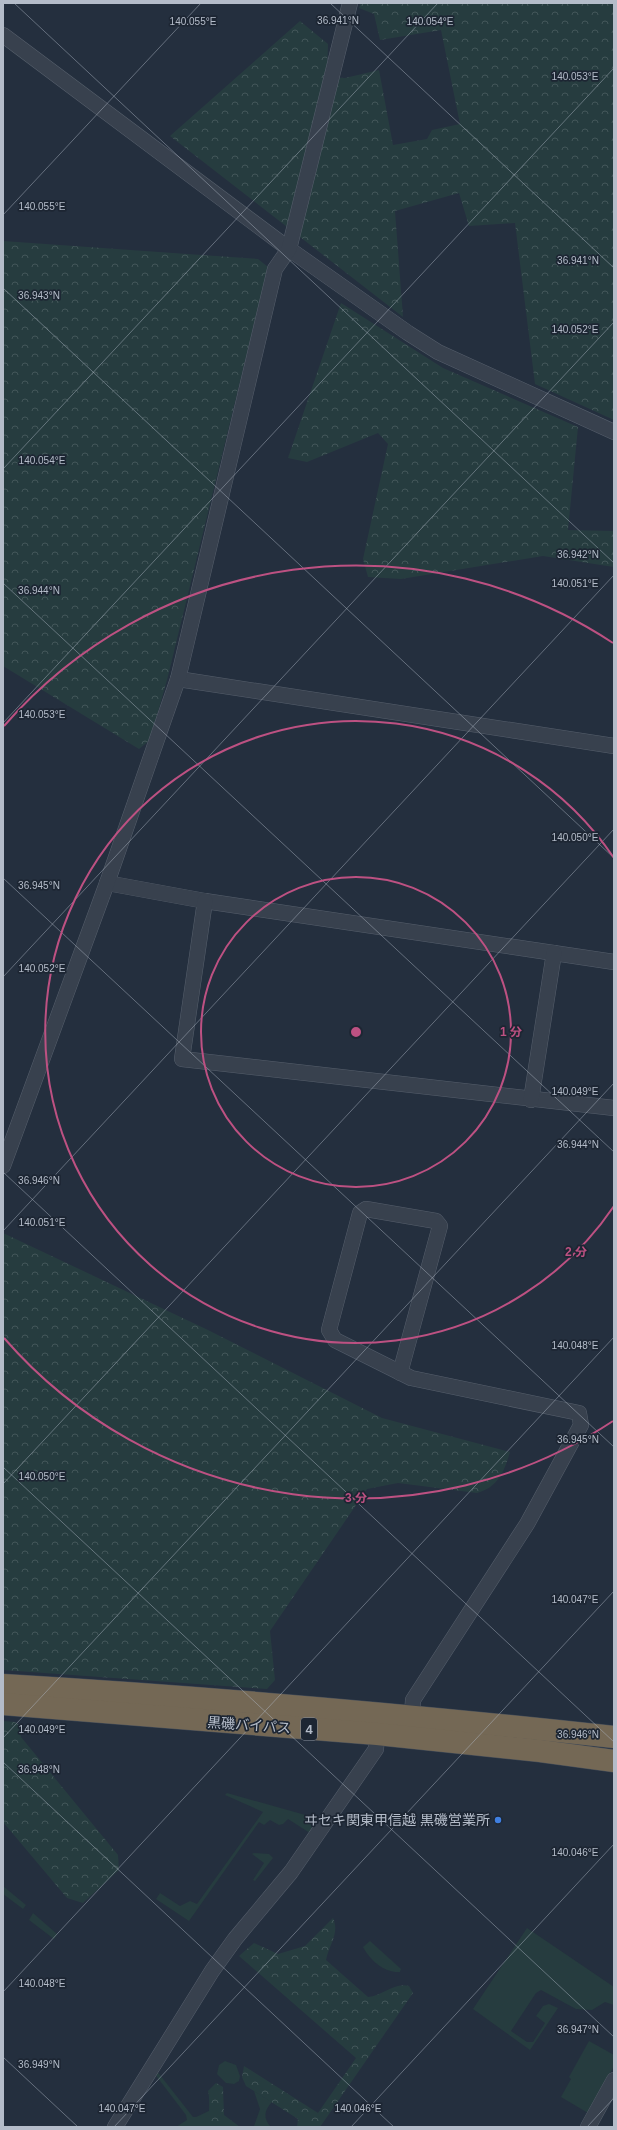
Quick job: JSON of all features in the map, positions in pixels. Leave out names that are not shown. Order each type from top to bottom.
[{"type":"highway","name":"黒磯バイパス","points":[[3,1685],[172,1695],[412,1715],[614,1737]]},
{"type":"highway","name":"黒磯バイパス","points":[[3,1704],[377,1734],[540,1751],[614,1761]]},
{"type":"street","points":[[3,1166],[107,884],[178,679],[275,269],[289,249],[350,3]]},
{"type":"street","points":[[3,35],[289,249],[408,333],[438,352],[614,432]]},
{"type":"street","points":[[178,679],[614,746]]},
{"type":"street","points":[[107,884],[205,901],[614,962]]},
{"type":"street","points":[[205,901],[182,1058],[531,1100],[614,1108]]},
{"type":"street","points":[[531,1100],[554,953]]},
{"type":"street","points":[[400,1373],[440,1226],[436,1221],[366,1209],[360,1213],[329,1330],[335,1340],[400,1373],[411,1378],[579,1413],[581,1425],[527,1524],[413,1700],[412,1715]]},
{"type":"street","points":[[121,2124],[212,1971],[235,1939],[291,1872],[376,1749],[377,1734]]},
{"type":"street","points":[[595,2124],[614,2080]]},
{"type":"green space","points":[[361,3],[614,3],[614,420],[535,384],[515,223],[469,226],[459,193],[395,211],[403,317],[170,136],[300,21],[328,44],[327,77],[345,78],[379,70],[393,145],[427,139],[432,130],[460,124],[441,30],[380,40],[374,14],[359,8]]},
{"type":"green space","points":[[3,241],[258,259],[268,267],[167,680],[150,740],[139,749],[3,666]]},
{"type":"green space","points":[[341,303],[443,368],[578,427],[568,530],[614,531],[614,567],[543,556],[401,579],[368,577],[363,559],[388,444],[378,433],[307,462],[288,458]]},
{"type":"green space","points":[[3,1233],[208,1330],[382,1418],[510,1452],[505,1466],[495,1483],[477,1493],[398,1483],[367,1489],[270,1631],[275,1680],[267,1689],[3,1670]]},
{"type":"green space","points":[[3,1721],[15,1722],[19,1725],[21,1737],[118,1855],[119,1870],[83,1903],[67,1898],[3,1822]]},
{"type":"green space","points":[[227,1793],[323,1820],[313,1835],[288,1819],[283,1824],[279,1825],[270,1820],[264,1825],[259,1822],[189,1921],[156,1899],[160,1893],[180,1906],[190,1901],[197,1904],[263,1812],[225,1795]]},
{"type":"green space","points":[[252,1854],[269,1854],[273,1858],[255,1881],[253,1880],[264,1863]]},
{"type":"green space","points":[[3,1886],[26,1905],[23,1909],[3,1894]]},
{"type":"green space","points":[[33,1913],[57,1934],[54,1939],[29,1920]]},
{"type":"green space","points":[[333,1918],[335,1923],[335,1934],[326,1960],[368,1997],[379,1994],[393,1987],[404,1985],[409,1986],[413,1993],[320,2127],[297,2127],[298,2119],[246,2086],[242,2077],[244,2066],[318,2113],[356,2058],[239,1956],[254,1943],[278,1954],[305,1946]]},
{"type":"green space","points":[[527,1928],[614,1987],[614,2005],[605,2002],[592,2010],[576,2009],[541,1990],[536,1993],[511,2031],[527,2042],[533,2042],[545,2023],[536,2016],[543,2006],[549,2004],[558,2008],[530,2050],[473,2009]]},
{"type":"green space","points":[[370,1941],[401,1969],[400,1972],[394,1972],[383,1968],[369,1957],[363,1947]]},
{"type":"green space","points":[[589,2041],[614,2055],[614,2066],[588,2113],[561,2097],[571,2079],[569,2077]]},
{"type":"green space","points":[[225,2061],[236,2065],[240,2076],[239,2081],[234,2084],[226,2083],[217,2074],[219,2065]]},
{"type":"green space","points":[[156,2070],[193,2117],[213,2109],[217,2127],[176,2127],[187,2120],[186,2115],[154,2073]]},
{"type":"green space","points":[[216,2083],[223,2087],[224,2115],[240,2127],[211,2127],[209,2118],[208,2091]]},
{"type":"green space","points":[[254,2091],[272,2102],[266,2111],[266,2118],[271,2127],[254,2126],[260,2109]]},
{"type":"place","name":"ヰセキ関東甲信越 黒磯営業所","points":[[498,1820]]}]
